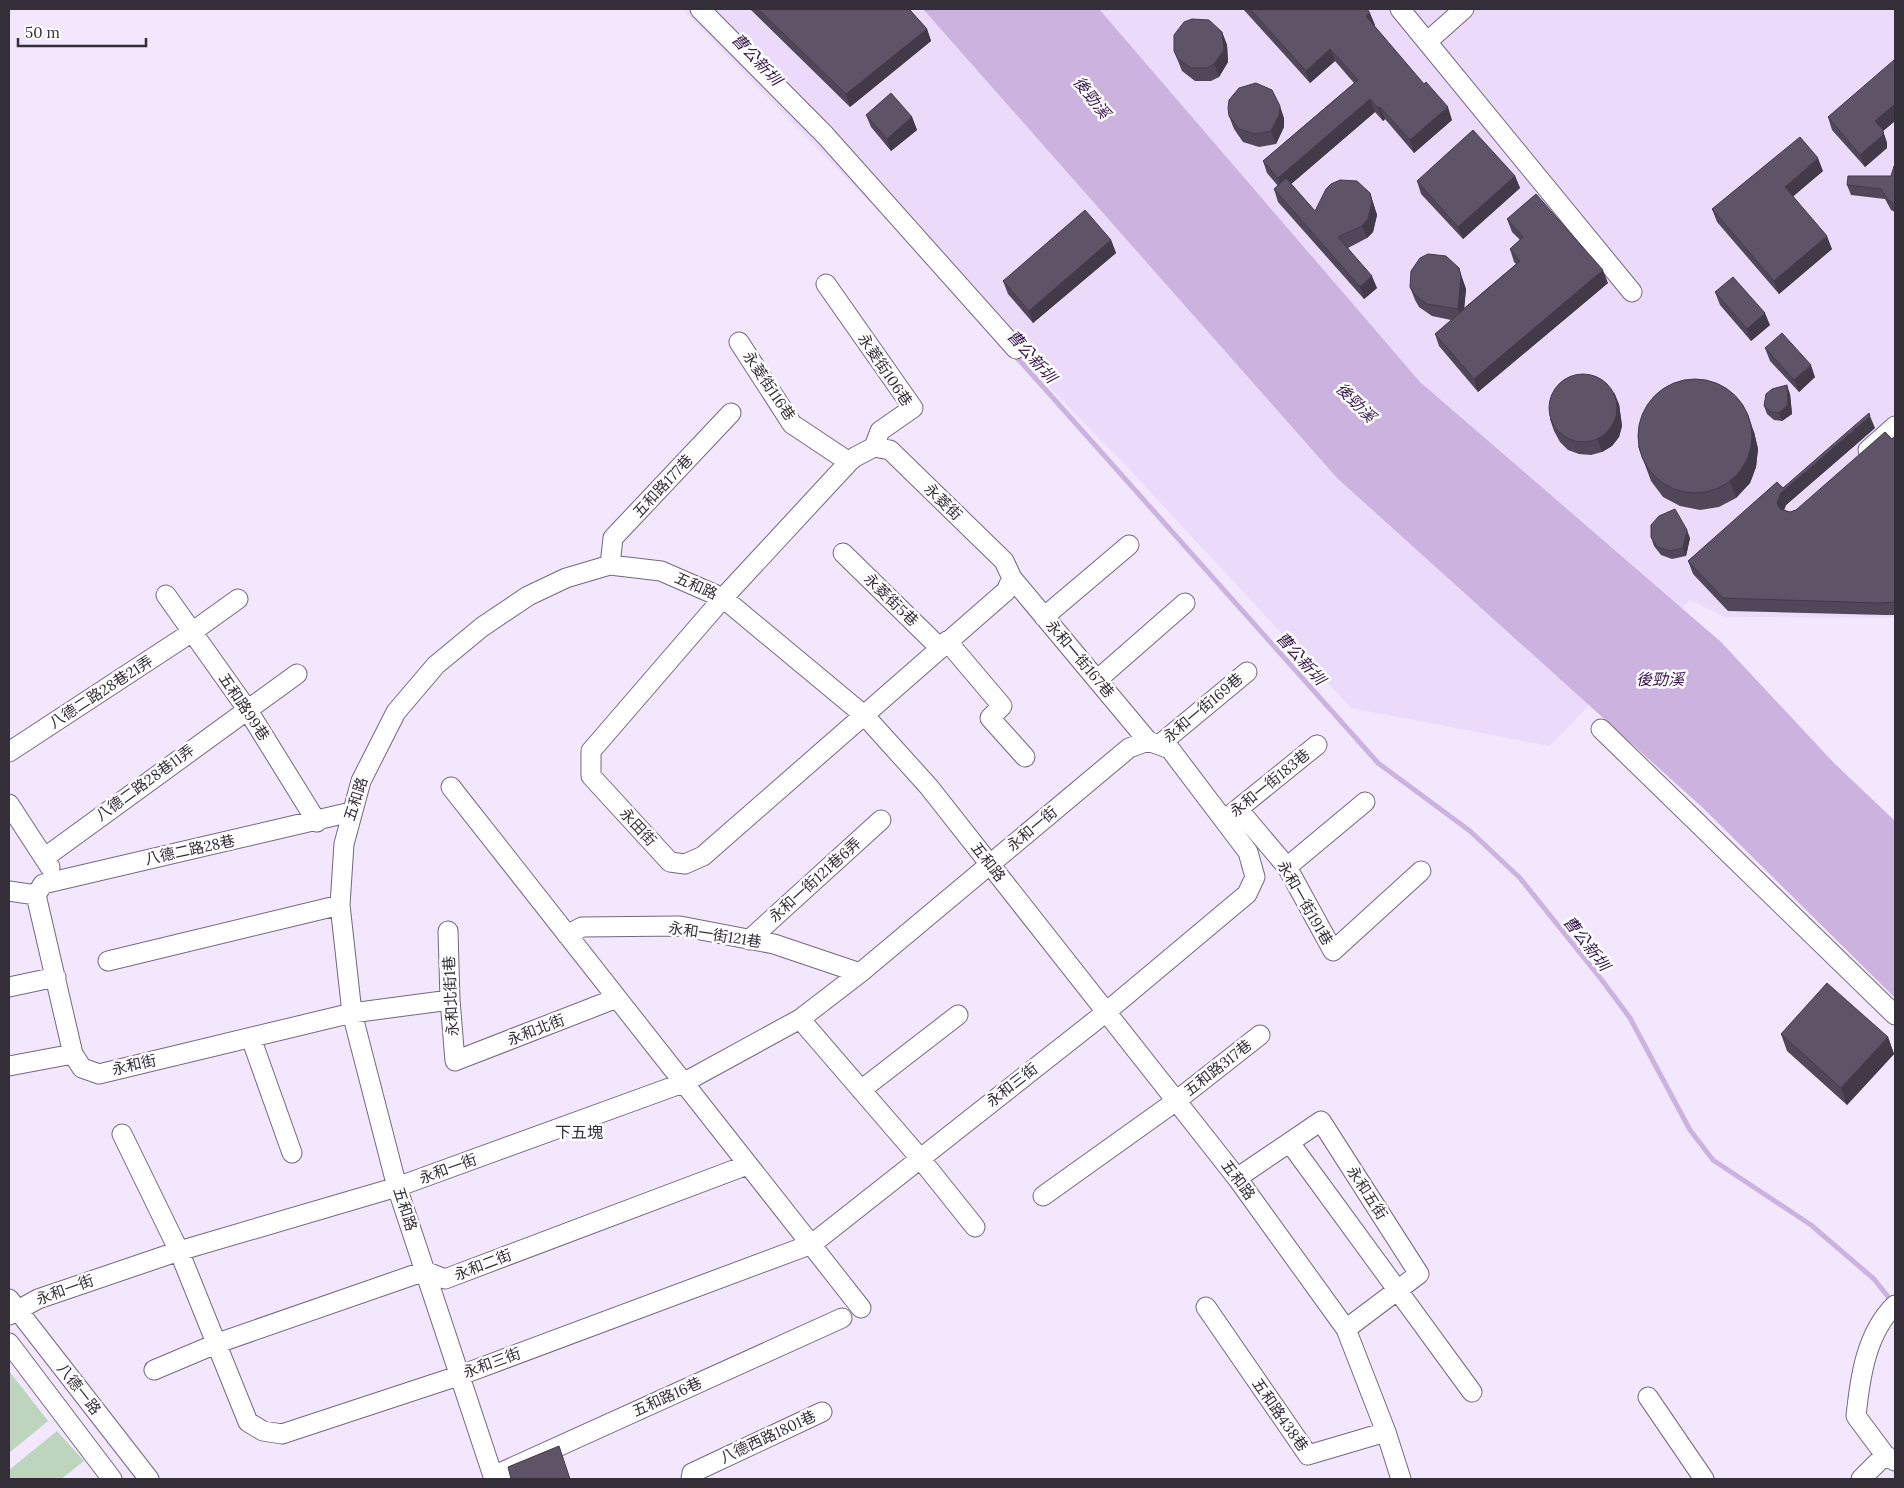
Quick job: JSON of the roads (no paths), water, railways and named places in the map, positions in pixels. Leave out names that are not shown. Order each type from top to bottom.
[{"type":"street","points":[[700,9],[825,135],[1016,349]]},
{"type":"street","points":[[1400,9],[1428,40],[1632,292]]},
{"type":"street","points":[[1428,40],[1464,9]]},
{"type":"street","name":"永菱街106巷","points":[[826,284],[914,408],[880,431],[874,447]]},
{"type":"street","name":"永菱街116巷","points":[[739,342],[792,424],[849,462]]},
{"type":"street","name":"五和路177巷","points":[[610,565],[613,538],[731,413]]},
{"type":"street","points":[[1852,464],[1895,426]]},
{"type":"street","points":[[723,598],[849,462],[874,447]]},
{"type":"street","name":"永菱街","points":[[874,447],[890,450],[1004,561],[1012,578]]},
{"type":"street","points":[[1044,616],[1129,545]]},
{"type":"street","name":"永菱街5巷","points":[[843,553],[943,644],[1002,706],[990,718],[1025,757]]},
{"type":"street","name":"五和路","points":[[493,1478],[461,1375],[397,1187],[352,1013],[340,905],[344,844],[351,812],[361,781],[396,712],[436,665],[482,627],[528,596],[566,578],[610,565],[661,571],[723,598],[865,716],[929,787],[1105,1014],[1237,1178],[1346,1329],[1386,1432],[1401,1479]]},
{"type":"street","points":[[865,716],[943,644],[1006,591],[1012,578]]},
{"type":"street","name":"永和一街167巷","points":[[1012,578],[1154,743]]},
{"type":"street","name":"五和路99巷","points":[[166,595],[247,709],[317,822]]},
{"type":"street","name":"永田街","points":[[723,598],[591,751],[591,776],[670,862],[685,864],[703,856],[865,716]]},
{"type":"street","name":"八德二路28巷21弄","points":[[9,752],[192,632],[238,599]]},
{"type":"street","points":[[1098,680],[1185,603]]},
{"type":"street","name":"永和一街169巷","points":[[1154,743],[1247,672]]},
{"type":"street","name":"八德二路28巷11弄","points":[[44,858],[297,674]]},
{"type":"street","points":[[1602,729],[1895,1015]]},
{"type":"street","points":[[1105,1014],[1247,894],[1255,876],[1248,852],[1231,815],[1170,749],[1154,743]]},
{"type":"street","name":"永和一街","points":[[12,1307],[179,1251],[397,1187],[684,1083],[800,1019],[860,973],[1129,748],[1154,743]]},
{"type":"street","name":"永和一街183巷","points":[[1231,815],[1317,745]]},
{"type":"street","points":[[451,787],[861,1308]]},
{"type":"street","points":[[1287,867],[1365,802]]},
{"type":"street","points":[[9,804],[57,879]]},
{"type":"street","name":"八德二路28巷","points":[[36,895],[44,884],[57,879],[317,822],[351,812]]},
{"type":"street","name":"永和一街191巷","points":[[1231,815],[1287,867],[1333,951],[1421,871]]},
{"type":"street","name":"永和一街121巷6弄","points":[[749,940],[881,820]]},
{"type":"street","points":[[9,891],[36,895],[73,1054],[9,1066]]},
{"type":"street","points":[[108,961],[340,905]]},
{"type":"street","name":"永和一街121巷","points":[[568,935],[582,927],[680,926],[774,944],[860,973]]},
{"type":"street","name":"永和北街1巷","points":[[448,931],[450,1000],[455,1061]]},
{"type":"street","points":[[9,987],[56,977]]},
{"type":"street","name":"永和北街","points":[[455,1061],[617,998]]},
{"type":"street","name":"永和街","points":[[73,1054],[82,1068],[99,1074],[352,1013],[450,1000]]},
{"type":"street","name":"永和三街","points":[[218,1343],[248,1422],[263,1431],[282,1434],[461,1375],[812,1244],[1105,1014]]},
{"type":"street","points":[[861,1090],[958,1015]]},
{"type":"street","points":[[800,1019],[920,1158],[975,1227]]},
{"type":"street","name":"五和路317巷","points":[[1176,1101],[1260,1035]]},
{"type":"street","points":[[251,1038],[292,1153]]},
{"type":"street","points":[[1043,1196],[1176,1101]]},
{"type":"street","name":"永和五街","points":[[1237,1178],[1321,1121],[1419,1274],[1346,1329]]},
{"type":"street","points":[[122,1134],[179,1251],[218,1343]]},
{"type":"street","name":"永和五街","points":[[1290,1143],[1472,1392]]},
{"type":"street","name":"永和二街","points":[[425,1271],[445,1279],[747,1165]]},
{"type":"street","points":[[154,1370],[218,1343],[425,1271]]},
{"type":"street","name":"八德一路","points":[[12,1307],[149,1479]]},
{"type":"street","name":"五和路438巷","points":[[1206,1307],[1308,1455],[1386,1432]]},
{"type":"street","points":[[1861,1479],[1890,1458],[1856,1416],[1860,1383],[1870,1342],[1892,1309]]},
{"type":"street","name":"五和路16巷","points":[[493,1478],[842,1318]]},
{"type":"street","name":"八德一路","points":[[9,1343],[112,1479]]},
{"type":"street","points":[[1648,1396],[1696,1476]]},
{"type":"street","name":"八德西路1801巷","points":[[691,1479],[692,1473],[822,1412]]},
{"type":"water","name":"後勁溪","points":[[923,9],[1099,9],[1420,382],[1721,642],[1832,761],[1895,821],[1895,998],[1703,808],[1337,478]]},
{"type":"waterway","name":"曹公新圳","points":[[1013,353],[1378,763],[1470,831],[1520,878],[1630,1018],[1690,1130],[1713,1160],[1811,1225],[1874,1279],[1893,1303]]},
{"type":"district","name":"下五塊","points":[[579,1132]]}]
